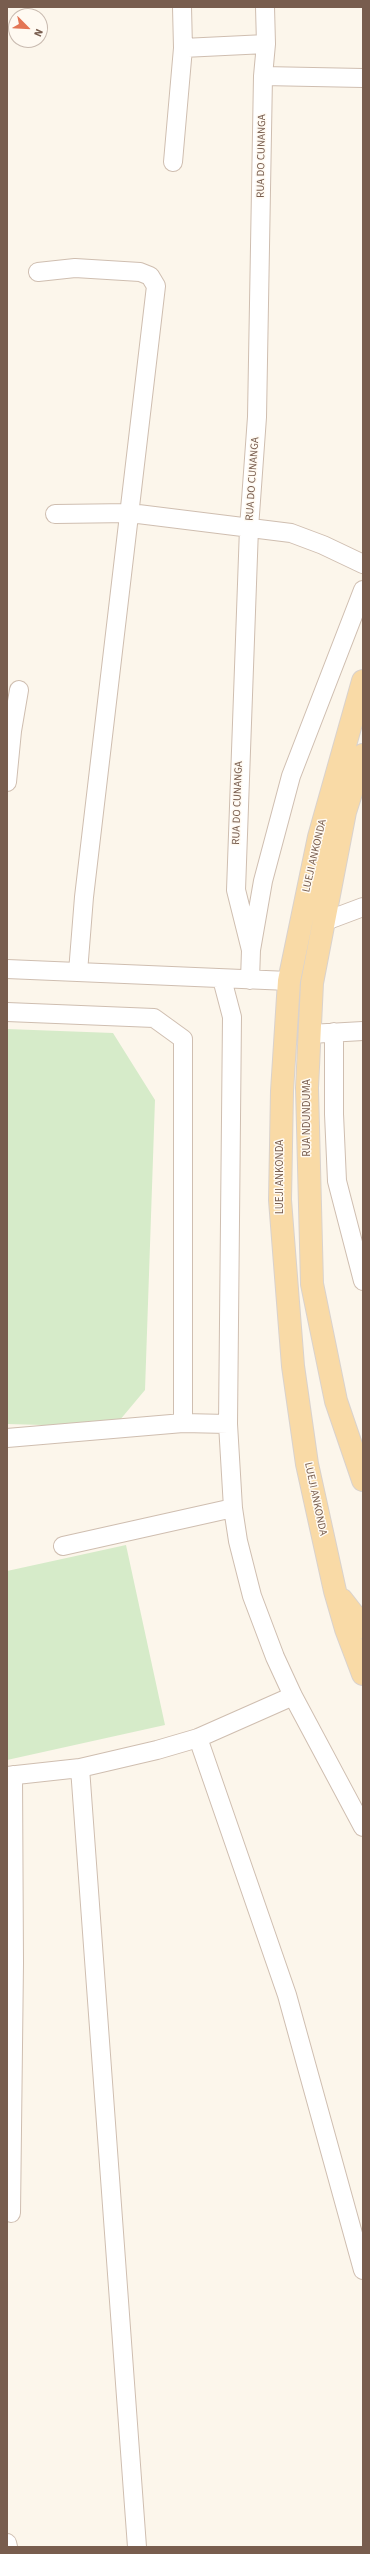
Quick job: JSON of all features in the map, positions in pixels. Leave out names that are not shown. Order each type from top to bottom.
[{"type":"main road","name":"LUEJI ANKONDA","points":[[363,681],[319,837],[289,981],[282,1091],[280,1200],[293,1366],[307,1464],[335,1591],[346,1629],[363,1674]]},
{"type":"main road","name":"RUA NDUNDUMA","points":[[363,755],[345,812],[312,983],[307,1088],[312,1284],[336,1401],[363,1480]]},
{"type":"main road","points":[[335,1591],[363,1627]]},
{"type":"street","points":[[172,162],[183,48],[182,7]]},
{"type":"street","name":"RUA DO CUNANGA","points":[[251,950],[236,890],[249,528],[257,417],[263,76],[266,44],[265,7]]},
{"type":"street","points":[[183,48],[266,44]]},
{"type":"street","points":[[263,76],[363,78]]},
{"type":"street","points":[[38,272],[75,268],[140,272],[150,276],[156,286],[84,897],[78,972]]},
{"type":"street","points":[[55,514],[130,513],[292,534],[324,544],[363,564]]},
{"type":"street","points":[[250,980],[251,950],[263,881],[291,776],[363,590]]},
{"type":"street","points":[[7,782],[12,732],[20,690]]},
{"type":"street","points":[[323,922],[363,907]]},
{"type":"street","points":[[7,969],[289,981]]},
{"type":"street","points":[[222,979],[232,1017],[228,1424],[233,1508],[238,1541],[252,1596],[293,1696],[363,1827]]},
{"type":"street","points":[[7,1012],[154,1018],[183,1039],[183,1424]]},
{"type":"street","points":[[310,1034],[361,1028]]},
{"type":"street","points":[[334,1032],[334,1114],[337,1180],[363,1281]]},
{"type":"street","points":[[7,1438],[183,1424],[228,1424]]},
{"type":"street","points":[[63,1546],[233,1508]]},
{"type":"street","points":[[11,2213],[14,1963],[10,1776],[80,1768],[157,1750],[198,1738],[293,1696]]},
{"type":"street","points":[[198,1738],[286,1995],[363,2270]]},
{"type":"street","points":[[80,1768],[137,2547]]},
{"type":"street","points":[[7,2543],[8,2547]]},
{"type":"green space","points":[[7,1029],[113,1033],[155,1100],[145,1390],[114,1427],[7,1424]]},
{"type":"green space","points":[[126,1545],[165,1725],[7,1760],[7,1571]]}]
